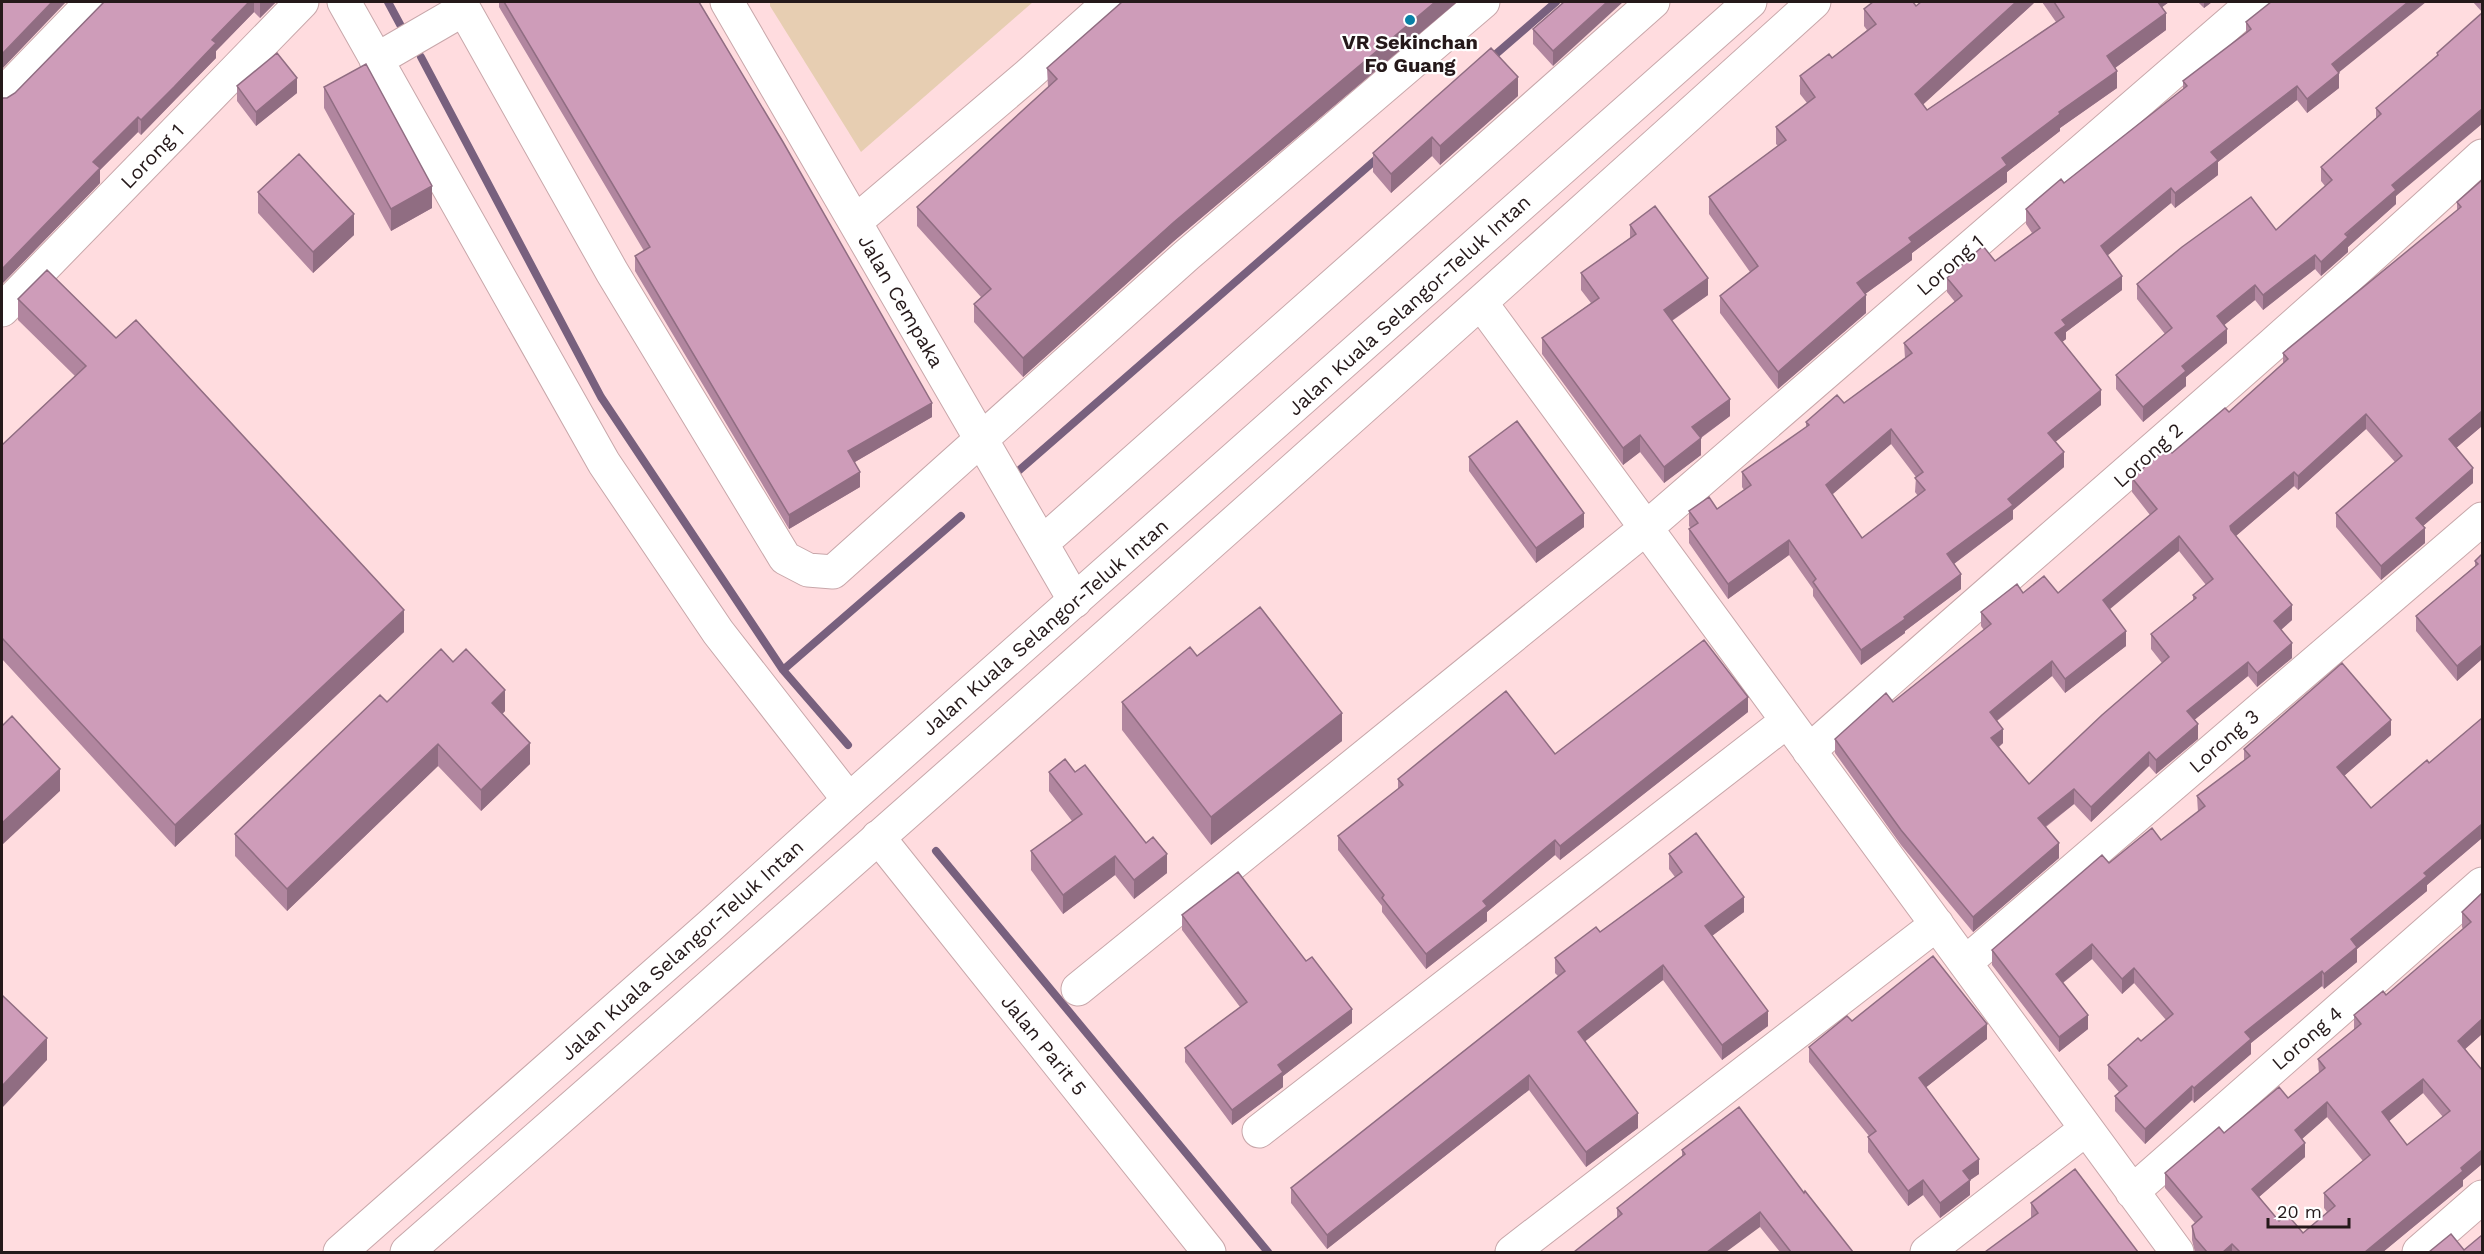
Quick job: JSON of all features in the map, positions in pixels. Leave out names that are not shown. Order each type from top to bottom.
[{"type":"main road","points":[[2,95],[92,2]]},
{"type":"main road","name":"Lorong 1","points":[[2,310],[302,2]]},
{"type":"main road","points":[[344,2],[604,463],[718,632],[849,800]]},
{"type":"main road","name":"Jalan Cempaka","points":[[727,2],[1075,601]]},
{"type":"main road","points":[[855,222],[1110,2]]},
{"type":"main road","points":[[376,60],[462,5],[612,272],[785,558],[808,570],[833,572],[1187,255],[1483,2]]},
{"type":"main road","points":[[1042,543],[1653,2]]},
{"type":"main road","name":"Jalan Kuala Selangor-Teluk Intan","points":[[340,1252],[711,926],[849,800],[1750,2]]},
{"type":"main road","points":[[407,1252],[1481,303],[1814,2]]},
{"type":"main road","name":"Lorong 1","points":[[1078,989],[1646,528],[2254,2]]},
{"type":"main road","name":"Lorong 2","points":[[1809,751],[1954,622],[2109,490],[2482,156]]},
{"type":"main road","points":[[1481,303],[2177,1252]]},
{"type":"main road","name":"Lorong 3","points":[[1965,963],[2482,519]]},
{"type":"main road","points":[[1259,1131],[1787,721]]},
{"type":"main road","name":"Jalan Parit 5","points":[[878,837],[1209,1252]]},
{"type":"main road","name":"Lorong 4","points":[[2132,1192],[2482,884]]},
{"type":"main road","points":[[1512,1252],[1936,924]]},
{"type":"main road","points":[[1928,1252],[2086,1129]]},
{"type":"main road","points":[[2420,1252],[2482,1197]]},
{"type":"shaded area","points":[[770,2],[1033,2],[861,152],[770,6]]},
{"type":"building","points":[[2,2],[52,2],[2,54]]},
{"type":"building","points":[[104,2],[249,2],[212,40],[216,43],[174,87],[141,120],[138,117],[93,162],[100,168],[2,269],[2,98],[15,93]]},
{"type":"building","points":[[504,2],[699,2],[783,142],[932,403],[848,451],[860,472],[789,515],[635,256],[650,247]]},
{"type":"building","points":[[1122,2],[1435,2],[1174,222],[1023,358],[974,304],[991,289],[917,207],[1057,79],[1047,68]]},
{"type":"building","points":[[1564,2],[1607,2],[1553,51],[1533,29]]},
{"type":"building","points":[[1873,2],[1913,2],[1916,6],[1921,2],[2016,2],[1915,94],[1927,110],[2064,17],[2054,2],[2158,2],[2166,13],[2107,56],[2117,71],[2059,112],[2060,114],[2002,158],[2007,165],[1909,238],[1912,242],[1857,283],[1866,295],[1778,372],[1720,296],[1758,266],[1709,197],[1786,140],[1776,127],[1815,97],[1800,76],[1829,54],[1832,58],[1876,24],[1864,9]]},
{"type":"building","points":[[2271,2],[2408,2],[2332,64],[2339,73],[2307,99],[2297,86],[2211,152],[2218,160],[2175,193],[2171,188],[2101,246],[2122,276],[2062,320],[2066,325],[2055,333],[2101,390],[2048,433],[2064,452],[2008,499],[2013,505],[1947,554],[1961,574],[1904,617],[1905,619],[1861,650],[1813,582],[1816,579],[1789,540],[1728,584],[1689,529],[1698,523],[1689,511],[1709,497],[1717,509],[1751,485],[1742,472],[1809,425],[1806,422],[1837,395],[1844,403],[1912,353],[1904,343],[1962,296],[1947,278],[1983,246],[1995,261],[2040,228],[2026,209],[2061,179],[2064,183],[2187,86],[2183,81],[2251,29],[2246,22]],"holes":[[[1891,429],[1923,472],[1915,478],[1925,490],[1862,538],[1826,485]]]},
{"type":"building","points":[[2482,13],[2482,109],[2392,185],[2396,190],[2345,234],[2348,237],[2321,262],[2315,255],[2263,295],[2255,285],[2217,316],[2227,329],[2182,366],[2186,371],[2143,407],[2116,375],[2172,328],[2137,284],[2182,247],[2251,197],[2276,230],[2332,180],[2321,167],[2381,114],[2376,108],[2438,55],[2437,53]]},
{"type":"building","points":[[1491,48],[1518,77],[1440,146],[1432,137],[1391,174],[1373,153]]},
{"type":"building","points":[[277,53],[297,78],[256,112],[237,86]]},
{"type":"building","points":[[366,64],[432,186],[391,209],[324,87]]},
{"type":"building","points":[[299,154],[354,214],[313,252],[258,192]]},
{"type":"building","points":[[2482,180],[2482,411],[2449,439],[2473,468],[2416,518],[2425,528],[2381,566],[2336,513],[2402,456],[2366,414],[2298,476],[2294,472],[2230,526],[2292,605],[2274,621],[2292,643],[2257,673],[2248,662],[2187,711],[2198,724],[2156,760],[2149,752],[2091,807],[2074,789],[2038,818],[2059,843],[1973,917],[1901,830],[1835,739],[1886,693],[1893,702],[1991,624],[1981,612],[2017,584],[2023,593],[2044,576],[2058,593],[2157,509],[2132,478],[2167,447],[2172,453],[2225,408],[2229,412],[2288,359],[2283,353],[2461,207],[2457,202]],"holes":[[[2179,536],[2213,579],[2193,595],[2196,598],[2151,634],[2169,657],[2102,715],[2029,784],[1991,738],[2003,729],[1990,712],[2052,661],[2065,679],[2126,631],[2103,600]]]},
{"type":"building","points":[[1655,206],[1708,278],[1664,310],[1730,399],[1692,427],[1701,438],[1664,467],[1640,435],[1623,448],[1542,338],[1599,298],[1581,273],[1636,234],[1630,225]]},
{"type":"building","points":[[47,270],[116,338],[136,320],[404,610],[175,825],[2,638],[2,445],[86,366],[18,299]]},
{"type":"building","points":[[1517,421],[1584,513],[1536,548],[1469,457]]},
{"type":"building","points":[[2482,554],[2482,645],[2457,666],[2416,616],[2478,564],[2475,561]]},
{"type":"building","points":[[1260,607],[1342,713],[1211,817],[1122,702],[1190,647],[1197,656]]},
{"type":"building","points":[[1704,640],[1748,697],[1560,846],[1555,840],[1483,901],[1487,906],[1426,954],[1338,836],[1403,785],[1398,779],[1506,691],[1555,754]]},
{"type":"building","points":[[441,649],[453,662],[466,649],[505,690],[492,703],[530,743],[481,790],[438,744],[287,889],[235,834],[380,695],[387,702]]},
{"type":"building","points":[[2342,663],[2391,720],[2337,767],[2371,808],[2427,760],[2429,763],[2482,718],[2482,824],[2424,873],[2427,876],[2351,939],[2357,947],[2324,974],[2322,971],[2245,1032],[2251,1039],[2194,1088],[2192,1086],[2145,1129],[2115,1096],[2127,1086],[2108,1065],[2138,1038],[2141,1041],[2173,1014],[2134,968],[2122,979],[2092,944],[2056,974],[2088,1015],[2059,1037],[1992,950],[2102,855],[2109,863],[2152,828],[2161,840],[2205,806],[2197,796],[2250,756],[2244,749]]},
{"type":"building","points":[[12,716],[60,769],[2,823],[2,726]]},
{"type":"building","points":[[1065,759],[1075,772],[1085,765],[1146,843],[1153,837],[1167,854],[1134,880],[1115,856],[1063,895],[1031,851],[1082,814],[1049,772]]},
{"type":"building","points":[[1696,833],[1744,897],[1705,926],[1768,1011],[1722,1045],[1663,965],[1578,1032],[1638,1113],[1586,1152],[1529,1075],[1327,1235],[1291,1188],[1565,971],[1555,958],[1596,927],[1600,932],[1682,872],[1669,854]]},
{"type":"building","points":[[1238,872],[1306,961],[1312,957],[1352,1009],[1278,1065],[1283,1072],[1232,1110],[1185,1048],[1247,1002],[1182,915]]},
{"type":"building","points":[[2482,893],[2482,1019],[2458,1041],[2482,1070],[2482,1150],[2461,1168],[2463,1171],[2365,1252],[2240,1252],[2232,1244],[2223,1252],[2207,1252],[2195,1238],[2192,1226],[2202,1217],[2165,1173],[2219,1127],[2224,1133],[2279,1087],[2288,1098],[2325,1068],[2318,1059],[2361,1024],[2354,1015],[2383,991],[2386,995],[2471,922],[2462,912]],"holes":[[[2423,1079],[2450,1111],[2407,1145],[2382,1112]],[[2327,1102],[2370,1155],[2324,1193],[2335,1206],[2303,1233],[2287,1214],[2279,1221],[2252,1189],[2305,1143],[2295,1130]]]},
{"type":"building","points":[[1933,956],[1987,1024],[1919,1078],[1979,1159],[1963,1171],[1970,1180],[1940,1203],[1923,1180],[1908,1191],[1868,1137],[1876,1131],[1809,1047],[1847,1016],[1852,1021]]},
{"type":"building","points":[[3,996],[47,1038],[2,1086],[2,998]]},
{"type":"building","points":[[1739,1107],[1804,1193],[1805,1191],[1853,1252],[1791,1252],[1760,1212],[1707,1252],[1574,1252],[1622,1214],[1617,1208],[1685,1154],[1682,1150]]},
{"type":"building","points":[[2075,1169],[2138,1252],[1985,1252],[2038,1213],[2031,1203]]},
{"type":"building","points":[[2451,1234],[2464,1250],[2482,1235],[2482,1252],[2429,1252]]},
{"type":"waterway","points":[[388,2],[402,28]]},
{"type":"waterway","points":[[1489,60],[1556,2]]},
{"type":"waterway","points":[[421,57],[601,397],[783,670],[848,745]]},
{"type":"waterway","points":[[1016,473],[1380,156]]},
{"type":"waterway","points":[[783,670],[961,516]]},
{"type":"waterway","points":[[936,851],[1268,1252]]},
{"type":"place","name":"VR Sekinchan Fo Guang","points":[[1410,20]]}]
